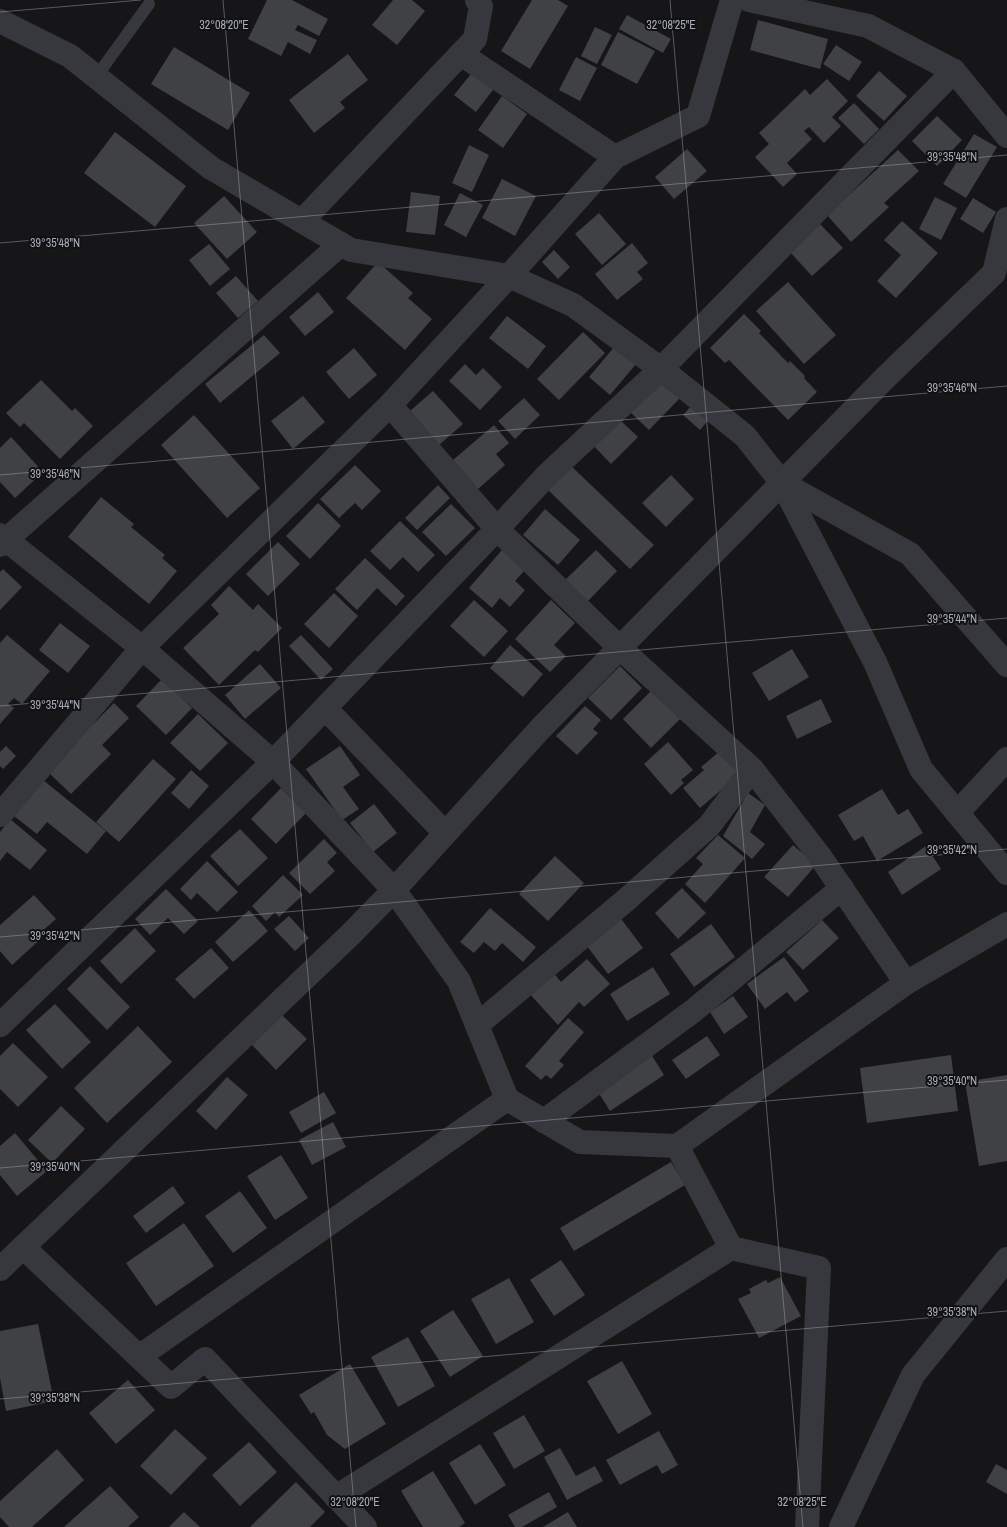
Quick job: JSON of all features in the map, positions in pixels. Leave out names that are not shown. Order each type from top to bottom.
[{"type":"street","points":[[302,222],[475,39],[481,6],[477,0]]},
{"type":"street","points":[[0,815],[142,648],[390,405],[510,276],[615,158],[698,116],[732,0]]},
{"type":"street","points":[[749,0],[868,26],[954,71],[1007,136]]},
{"type":"street","points":[[0,21],[70,56],[211,168],[351,250],[510,276],[573,305],[661,369],[745,436],[782,483],[875,662],[921,769],[1007,873]]},
{"type":"street","points":[[461,54],[615,158]]},
{"type":"street","points":[[0,1025],[273,762],[498,529],[548,474],[661,369],[954,71]]},
{"type":"street","points":[[0,1269],[350,935],[394,890],[541,728],[886,377],[994,273],[1007,218]]},
{"type":"street","points":[[341,244],[2,540],[142,648],[273,762],[394,890],[459,981],[507,1099],[580,1142],[677,1146],[906,983],[1007,924]]},
{"type":"street","points":[[390,405],[498,529],[620,648],[752,769],[819,855],[906,983]]},
{"type":"street","points":[[782,483],[910,554],[1007,665]]},
{"type":"street","points":[[325,708],[445,833]]},
{"type":"street","points":[[957,813],[1007,759]]},
{"type":"street","points":[[477,1024],[626,900],[709,826],[752,769]]},
{"type":"street","points":[[544,1121],[693,1011],[842,888]]},
{"type":"street","points":[[140,1356],[507,1099]]},
{"type":"street","points":[[677,1146],[731,1248]]},
{"type":"street","points":[[23,1247],[172,1387],[206,1360],[365,1527]]},
{"type":"street","points":[[336,1497],[731,1248],[819,1268],[807,1527],[842,1525],[913,1375],[1007,1259]]},
{"type":"lane","points":[[96,77],[149,4]]},
{"type":"building","points":[[267,0],[292,0],[328,19],[319,36],[298,25],[295,30],[317,40],[310,54],[288,42],[281,56],[248,39]]},
{"type":"building","points":[[393,0],[412,0],[425,11],[397,45],[372,25]]},
{"type":"building","points":[[532,0],[558,0],[568,6],[530,69],[501,51]]},
{"type":"building","points":[[627,15],[671,39],[663,53],[619,29]]},
{"type":"building","points":[[758,20],[828,39],[820,69],[750,50]]},
{"type":"building","points":[[595,27],[612,35],[597,64],[581,56]]},
{"type":"building","points":[[618,32],[655,51],[637,84],[601,65]]},
{"type":"building","points":[[836,45],[862,62],[849,81],[823,64]]},
{"type":"building","points":[[174,47],[250,93],[228,130],[151,84]]},
{"type":"building","points":[[348,54],[368,80],[340,102],[345,108],[314,133],[289,100]]},
{"type":"building","points":[[576,57],[597,68],[580,101],[559,90]]},
{"type":"building","points":[[475,69],[496,86],[476,112],[454,95]]},
{"type":"building","points":[[879,71],[907,96],[884,121],[856,96]]},
{"type":"building","points":[[827,79],[848,101],[832,117],[841,126],[824,143],[809,127],[804,131],[812,139],[787,163],[797,174],[783,187],[755,157],[769,144],[759,133],[805,89],[810,95]]},
{"type":"building","points":[[502,96],[527,114],[503,148],[478,130]]},
{"type":"building","points":[[854,103],[879,129],[864,144],[838,118]]},
{"type":"building","points":[[937,116],[962,140],[937,166],[912,141]]},
{"type":"building","points":[[115,132],[186,186],[155,227],[84,173]]},
{"type":"building","points":[[974,134],[997,147],[966,198],[943,184]]},
{"type":"building","points":[[469,145],[489,155],[472,192],[452,183]]},
{"type":"building","points":[[687,149],[707,171],[674,199],[655,177]]},
{"type":"building","points":[[898,150],[919,171],[884,203],[889,207],[851,242],[827,215]]},
{"type":"building","points":[[502,179],[536,196],[515,236],[482,218]]},
{"type":"building","points":[[411,192],[440,196],[435,235],[406,232]]},
{"type":"building","points":[[460,193],[483,205],[466,237],[444,225]]},
{"type":"building","points":[[224,196],[257,232],[227,259],[194,223]]},
{"type":"building","points":[[935,197],[957,208],[941,240],[919,229]]},
{"type":"building","points":[[973,198],[996,212],[983,233],[960,219]]},
{"type":"building","points":[[599,213],[626,244],[602,265],[575,234]]},
{"type":"building","points":[[902,221],[938,253],[896,298],[877,281],[901,255],[884,240]]},
{"type":"building","points":[[820,224],[843,248],[812,276],[790,252]]},
{"type":"building","points":[[632,243],[648,263],[637,272],[643,279],[617,300],[595,274]]},
{"type":"building","points":[[209,244],[230,269],[210,286],[189,260]]},
{"type":"building","points":[[554,250],[570,267],[558,279],[542,262]]},
{"type":"building","points":[[378,262],[413,293],[408,298],[432,319],[405,350],[346,298]]},
{"type":"building","points":[[236,276],[258,301],[238,318],[216,293]]},
{"type":"building","points":[[788,282],[836,335],[804,364],[756,311]]},
{"type":"building","points":[[318,292],[334,312],[305,336],[289,317]]},
{"type":"building","points":[[744,314],[761,331],[759,333],[788,363],[790,361],[805,376],[804,378],[817,392],[788,420],[729,360],[725,363],[710,348]]},
{"type":"building","points":[[507,316],[546,346],[528,369],[489,338]]},
{"type":"building","points":[[583,332],[605,353],[559,400],[537,379]]},
{"type":"building","points":[[264,335],[280,353],[220,403],[205,384]]},
{"type":"building","points":[[615,346],[636,364],[610,395],[589,377]]},
{"type":"building","points":[[354,348],[377,375],[349,399],[326,372]]},
{"type":"building","points":[[465,364],[476,375],[483,368],[502,387],[480,410],[449,381]]},
{"type":"building","points":[[660,378],[680,398],[649,430],[628,410]]},
{"type":"building","points":[[41,380],[72,411],[75,408],[93,426],[60,459],[24,423],[20,427],[6,413]]},
{"type":"building","points":[[433,391],[463,424],[439,445],[410,411]]},
{"type":"building","points":[[303,396],[325,422],[293,449],[271,421]]},
{"type":"building","points":[[524,398],[540,415],[515,439],[498,421]]},
{"type":"building","points":[[693,404],[709,419],[700,430],[683,415]]},
{"type":"building","points":[[194,415],[260,488],[227,518],[161,445]]},
{"type":"building","points":[[618,418],[638,437],[611,464],[592,444]]},
{"type":"building","points":[[494,425],[509,443],[496,454],[505,465],[478,489],[453,460]]},
{"type":"building","points":[[11,437],[43,472],[15,498],[0,482],[0,448]]},
{"type":"building","points":[[355,465],[381,491],[362,510],[355,503],[339,518],[320,499]]},
{"type":"building","points":[[570,465],[654,545],[630,569],[547,489]]},
{"type":"building","points":[[671,475],[694,499],[666,527],[642,503]]},
{"type":"building","points":[[438,485],[450,498],[417,530],[405,518]]},
{"type":"building","points":[[101,497],[134,524],[131,527],[165,555],[162,558],[177,571],[149,604],[68,537]]},
{"type":"building","points":[[318,503],[341,526],[310,559],[286,536]]},
{"type":"building","points":[[451,504],[475,528],[446,556],[422,532]]},
{"type":"building","points":[[545,509],[580,540],[558,565],[523,535]]},
{"type":"building","points":[[400,521],[435,555],[418,572],[403,557],[390,570],[370,551]]},
{"type":"building","points":[[278,542],[300,564],[268,596],[246,574]]},
{"type":"building","points":[[502,550],[525,570],[515,581],[525,590],[510,607],[500,598],[492,608],[469,588]]},
{"type":"building","points":[[596,550],[617,571],[586,603],[564,581]]},
{"type":"building","points":[[365,558],[405,596],[396,606],[377,588],[357,610],[335,589]]},
{"type":"building","points":[[3,569],[22,587],[0,610],[0,572]]},
{"type":"building","points":[[229,586],[253,610],[258,604],[282,628],[258,652],[255,650],[219,685],[183,648],[219,614],[211,605]]},
{"type":"building","points":[[334,593],[358,616],[329,648],[304,624]]},
{"type":"building","points":[[474,600],[508,631],[484,657],[450,626]]},
{"type":"building","points":[[551,600],[575,623],[554,645],[566,656],[550,672],[515,639]]},
{"type":"building","points":[[60,623],[90,646],[68,673],[39,650]]},
{"type":"building","points":[[7,635],[50,671],[22,704],[14,698],[8,704],[14,708],[0,724],[0,643]]},
{"type":"building","points":[[301,635],[333,669],[321,680],[289,646]]},
{"type":"building","points":[[510,645],[543,674],[523,697],[490,668]]},
{"type":"building","points":[[792,649],[809,677],[769,701],[752,673]]},
{"type":"building","points":[[260,664],[281,688],[245,719],[225,695]]},
{"type":"building","points":[[620,666],[642,688],[611,720],[588,698]]},
{"type":"building","points":[[162,679],[192,708],[166,735],[136,706]]},
{"type":"building","points":[[653,689],[682,717],[651,748],[623,719]]},
{"type":"building","points":[[821,699],[832,722],[797,739],[786,716]]},
{"type":"building","points":[[114,703],[129,718],[102,745],[111,754],[71,794],[47,771]]},
{"type":"building","points":[[585,706],[601,720],[593,729],[598,733],[577,755],[556,736]]},
{"type":"building","points":[[198,714],[228,743],[200,771],[170,743]]},
{"type":"building","points":[[668,742],[693,770],[681,780],[684,783],[671,795],[644,764]]},
{"type":"building","points":[[6,746],[16,756],[3,769],[0,766],[0,752]]},
{"type":"building","points":[[340,746],[360,775],[343,787],[359,809],[342,820],[306,769]]},
{"type":"building","points":[[720,751],[740,774],[700,808],[683,788],[704,770],[701,767]]},
{"type":"building","points":[[153,759],[176,779],[119,842],[96,822]]},
{"type":"building","points":[[191,770],[209,786],[189,809],[171,793]]},
{"type":"building","points":[[43,780],[106,831],[87,854],[47,822],[37,834],[14,816]]},
{"type":"building","points":[[281,788],[306,813],[276,844],[251,819]]},
{"type":"building","points":[[882,789],[898,815],[908,809],[923,833],[877,861],[863,836],[854,841],[838,815]]},
{"type":"building","points":[[748,793],[765,805],[750,832],[765,844],[752,859],[723,836]]},
{"type":"building","points":[[374,804],[397,833],[373,852],[350,823]]},
{"type":"building","points":[[10,819],[47,850],[30,870],[7,852],[0,861],[0,832]]},
{"type":"building","points":[[240,829],[268,858],[238,886],[210,856]]},
{"type":"building","points":[[718,835],[745,858],[705,903],[685,884],[703,864],[696,858]]},
{"type":"building","points":[[324,839],[337,853],[327,862],[335,871],[310,894],[289,873]]},
{"type":"building","points":[[793,845],[816,865],[788,897],[764,877]]},
{"type":"building","points":[[926,846],[941,869],[902,895],[888,872]]},
{"type":"building","points":[[555,856],[584,883],[548,921],[519,894]]},
{"type":"building","points":[[207,861],[238,892],[217,912],[197,893],[191,900],[180,889]]},
{"type":"building","points":[[283,875],[303,895],[279,917],[275,912],[266,921],[252,906]]},
{"type":"building","points":[[682,888],[706,913],[678,939],[655,913]]},
{"type":"building","points":[[166,889],[198,921],[184,934],[168,918],[150,935],[135,919]]},
{"type":"building","points":[[34,895],[56,919],[41,932],[45,935],[12,965],[0,951],[0,925]]},
{"type":"building","points":[[490,908],[536,947],[523,962],[502,943],[495,951],[484,942],[474,953],[460,942]]},
{"type":"building","points":[[249,910],[268,931],[233,962],[215,942]]},
{"type":"building","points":[[289,916],[309,938],[295,951],[274,929]]},
{"type":"building","points":[[619,916],[643,948],[608,974],[584,942]]},
{"type":"building","points":[[822,920],[839,938],[803,970],[786,952]]},
{"type":"building","points":[[711,924],[735,957],[694,987],[670,954]]},
{"type":"building","points":[[135,928],[156,951],[121,984],[100,961]]},
{"type":"building","points":[[211,948],[229,968],[194,999],[175,979]]},
{"type":"building","points":[[784,957],[809,991],[795,1002],[787,992],[765,1009],[747,984]]},
{"type":"building","points":[[587,959],[610,984],[584,1007],[579,1002],[558,1025],[528,992],[552,971],[561,982]]},
{"type":"building","points":[[90,966],[130,1007],[107,1030],[67,989]]},
{"type":"building","points":[[653,967],[670,994],[627,1021],[610,994]]},
{"type":"building","points":[[733,996],[748,1017],[724,1034],[710,1012]]},
{"type":"building","points":[[55,1004],[91,1042],[62,1069],[26,1030]]},
{"type":"building","points":[[282,1015],[307,1039],[276,1070],[252,1045]]},
{"type":"building","points":[[568,1018],[584,1032],[559,1061],[564,1065],[551,1079],[546,1075],[541,1080],[525,1066]]},
{"type":"building","points":[[138,1026],[172,1062],[107,1123],[74,1088]]},
{"type":"building","points":[[707,1036],[720,1055],[686,1079],[672,1060]]},
{"type":"building","points":[[13,1043],[48,1077],[18,1107],[0,1089],[0,1056]]},
{"type":"building","points":[[651,1054],[664,1075],[610,1111],[597,1090]]},
{"type":"building","points":[[951,1055],[958,1111],[867,1123],[860,1068]]},
{"type":"building","points":[[1007,1075],[1007,1161],[979,1166],[965,1082]]},
{"type":"building","points":[[227,1077],[248,1095],[216,1130],[196,1111]]},
{"type":"building","points":[[324,1092],[336,1113],[301,1133],[289,1112]]},
{"type":"building","points":[[61,1106],[85,1129],[52,1163],[28,1140]]},
{"type":"building","points":[[333,1122],[346,1147],[312,1165],[299,1140]]},
{"type":"building","points":[[15,1133],[47,1171],[17,1196],[0,1175],[0,1146]]},
{"type":"building","points":[[281,1155],[308,1198],[275,1220],[247,1176]]},
{"type":"building","points":[[671,1162],[685,1185],[574,1251],[560,1228]]},
{"type":"building","points":[[173,1186],[185,1203],[146,1233],[133,1216]]},
{"type":"building","points":[[240,1191],[267,1228],[233,1253],[205,1216]]},
{"type":"building","points":[[184,1223],[214,1266],[156,1306],[126,1263]]},
{"type":"building","points":[[561,1260],[585,1295],[554,1316],[530,1280]]},
{"type":"building","points":[[780,1277],[801,1316],[759,1338],[738,1299],[751,1293],[749,1289],[766,1280],[768,1283]]},
{"type":"building","points":[[509,1278],[534,1322],[496,1344],[471,1299]]},
{"type":"building","points":[[453,1310],[483,1356],[450,1377],[420,1331]]},
{"type":"building","points":[[38,1324],[54,1401],[6,1411],[0,1378],[0,1331]]},
{"type":"building","points":[[408,1337],[435,1386],[398,1407],[371,1357]]},
{"type":"building","points":[[622,1361],[652,1414],[618,1434],[587,1381]]},
{"type":"building","points":[[350,1364],[386,1424],[345,1449],[327,1435],[314,1412],[311,1414],[299,1395]]},
{"type":"building","points":[[128,1380],[155,1410],[116,1444],[89,1413]]},
{"type":"building","points":[[524,1415],[545,1451],[514,1469],[493,1433]]},
{"type":"building","points":[[175,1429],[207,1458],[171,1495],[140,1466]]},
{"type":"building","points":[[659,1431],[678,1465],[662,1474],[657,1465],[620,1485],[606,1460]]},
{"type":"building","points":[[249,1442],[277,1472],[240,1506],[212,1475]]},
{"type":"building","points":[[480,1444],[506,1485],[475,1505],[449,1463]]},
{"type":"building","points":[[560,1448],[576,1476],[595,1466],[603,1481],[567,1500],[544,1457]]},
{"type":"building","points":[[57,1449],[84,1480],[32,1527],[9,1527],[0,1517],[0,1501]]},
{"type":"building","points":[[996,1464],[1007,1470],[1007,1494],[986,1482]]},
{"type":"building","points":[[433,1471],[465,1523],[459,1527],[423,1527],[401,1491]]},
{"type":"building","points":[[296,1482],[325,1512],[310,1527],[250,1527]]},
{"type":"building","points":[[110,1486],[139,1517],[128,1527],[64,1527]]},
{"type":"building","points":[[549,1492],[557,1507],[522,1527],[515,1527],[508,1515]]},
{"type":"building","points":[[184,1512],[200,1527],[169,1527]]},
{"type":"building","points":[[568,1512],[577,1527],[543,1527]]}]
